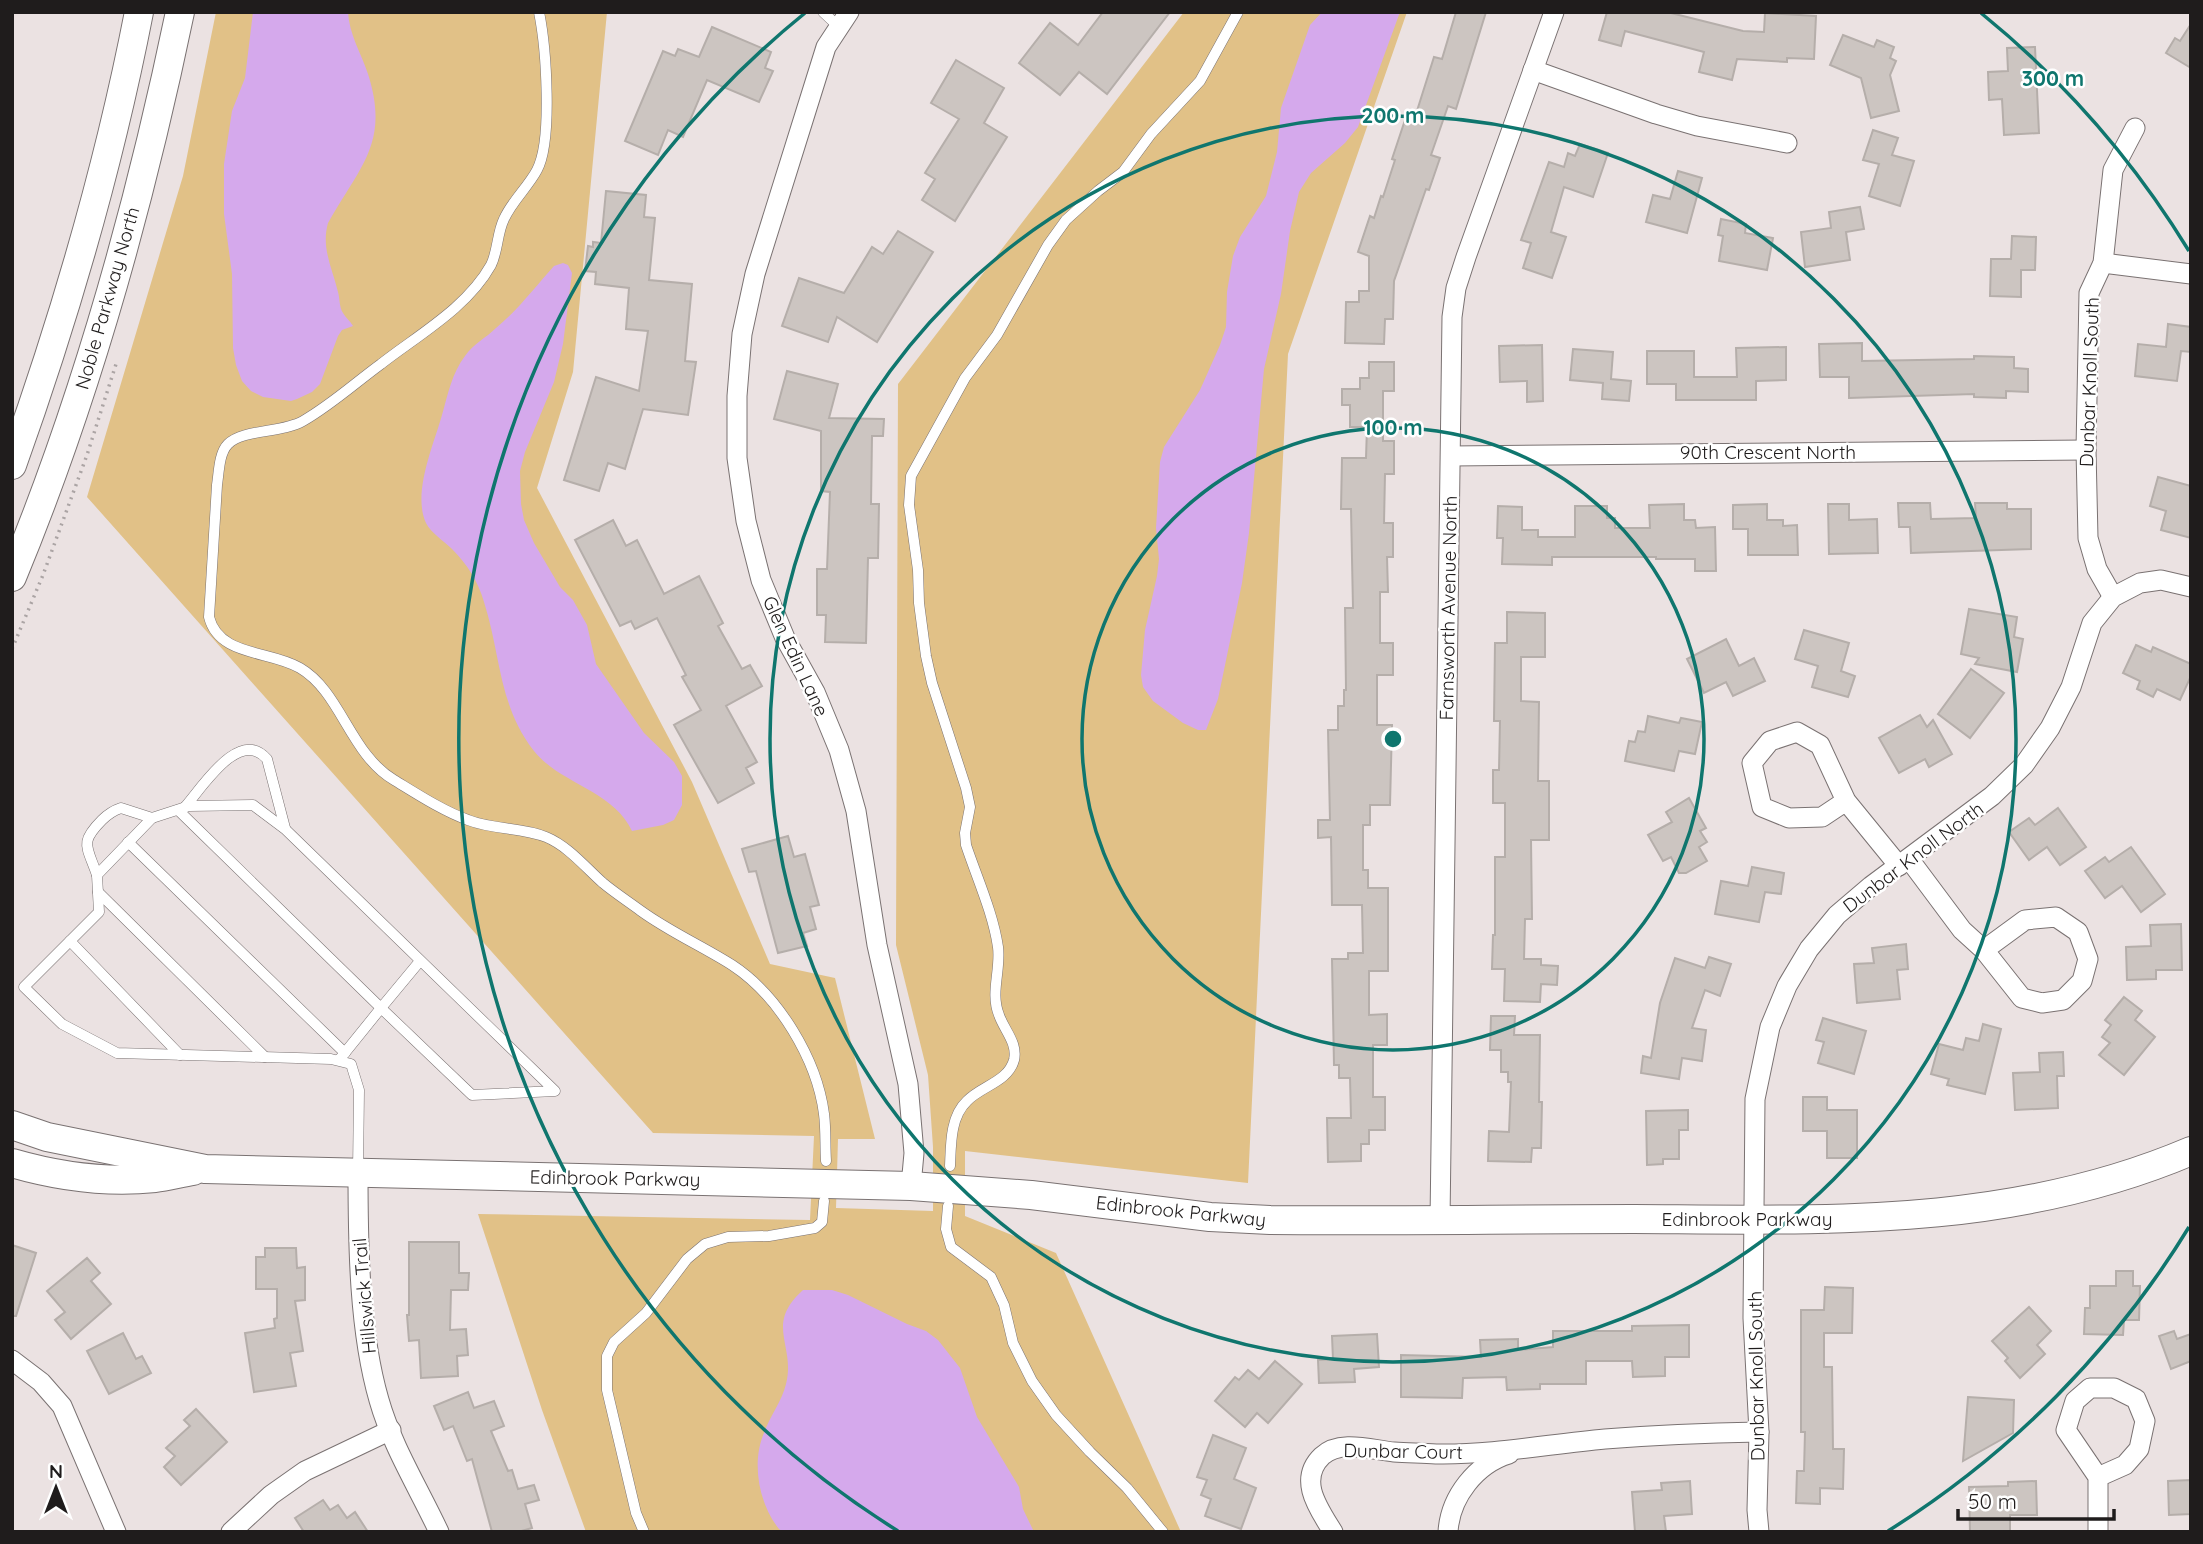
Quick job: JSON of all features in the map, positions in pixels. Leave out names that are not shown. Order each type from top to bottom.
[{"type":"street","name":"Noble Parkway North","points":[[12,465],[80,258],[118,111],[139,12]]},
{"type":"street","name":"Noble Parkway North","points":[[12,577],[62,443],[115,281],[159,110],[180,12]]},
{"type":"street","name":"Farnsworth Avenue North","points":[[1440,1221],[1452,317],[1456,288],[1554,12]]},
{"type":"street","name":"Glen Edin Lane","points":[[844,20],[826,47],[811,89],[785,183],[755,274],[742,334],[737,396],[737,458],[746,521],[761,580],[785,638],[815,692],[839,750],[856,811],[877,946],[908,1084],[914,1153],[911,1186]]},
{"type":"street","points":[[1533,71],[1677,120],[1787,143]]},
{"type":"street","name":"Dunbar Knoll South","points":[[2113,597],[2097,569],[2088,538],[2086,450],[2090,293],[2103,263],[2113,170],[2135,128]]},
{"type":"street","points":[[2103,263],[2191,274]]},
{"type":"street","name":"90th Crescent North","points":[[1451,456],[2086,450]]},
{"type":"street","points":[[2113,597],[2140,583],[2161,580],[2191,587]]},
{"type":"street","name":"Dunbar Knoll North","points":[[1755,1220],[1755,1099],[1770,1027],[1787,986],[1816,941],[1837,915],[1871,886],[1992,796],[2024,765],[2050,727],[2071,687],[2092,623],[2113,597]]},
{"type":"street","points":[[1846,801],[1822,817],[1789,818],[1762,807],[1752,764],[1770,741],[1797,732],[1820,745],[1846,801],[1962,930],[1984,950],[2022,998],[2042,1003],[2063,1000],[2082,981],[2088,959],[2078,932],[2056,917],[2025,919],[1984,950]]},
{"type":"street","name":"Edinbrook Parkway","points":[[12,1125],[47,1138],[205,1169],[911,1186],[1031,1195],[1210,1217],[1440,1221],[1908,1217],[1981,1209],[2040,1197],[2122,1176],[2191,1151]]},
{"type":"street","name":"Edinbrook Parkway","points":[[12,1163],[95,1178],[155,1178],[205,1169]]},
{"type":"street","name":"Hillswick Trail","points":[[358,1172],[358,1236],[367,1348],[380,1402],[439,1532]]},
{"type":"street","name":"Dunbar Knoll South","points":[[1755,1220],[1753,1318],[1759,1432],[1759,1532]]},
{"type":"street","points":[[12,1360],[41,1382],[62,1406],[116,1532]]},
{"type":"street","points":[[2098,1477],[2125,1465],[2132,1457],[2139,1448],[2145,1421],[2136,1399],[2114,1388],[2090,1388],[2075,1401],[2066,1430],[2098,1477],[2098,1532]]},
{"type":"street","points":[[231,1532],[271,1494],[305,1471],[391,1430]]},
{"type":"street","name":"Dunbar Court","points":[[1333,1532],[1316,1505],[1310,1484],[1316,1464],[1323,1455],[1333,1450],[1355,1447],[1439,1454],[1604,1439],[1759,1432]]},
{"type":"street","name":"Dunbar Court","points":[[1448,1532],[1449,1520],[1460,1493],[1477,1472],[1501,1456],[1527,1448]]},
{"type":"lane","points":[[539,12],[545,88],[543,157],[536,172],[503,220],[492,263],[446,316],[344,393],[288,428],[239,437],[227,445],[220,464],[217,485],[209,617],[212,628],[221,639],[234,647],[286,662],[313,678],[323,688],[363,752],[391,779],[469,821],[543,835],[558,843],[605,884],[644,913],[733,966],[756,983],[781,1012],[814,1073],[824,1113],[826,1161]]},
{"type":"lane","points":[[823,12],[844,20]]},
{"type":"lane","points":[[950,1166],[952,1131],[965,1102],[976,1093],[992,1086],[1006,1072],[1014,1061],[1014,1048],[998,1015],[995,989],[999,962],[997,943],[966,845],[965,833],[970,807],[966,788],[926,656],[909,505],[911,476],[965,378],[997,335],[1048,244],[1066,220],[1123,172],[1152,134],[1200,81],[1238,12]]},
{"type":"lane","points":[[181,809],[231,754],[254,749],[267,759],[285,829]]},
{"type":"lane","points":[[97,874],[152,818],[181,809],[253,805],[285,829],[555,1091],[472,1095],[181,809]]},
{"type":"lane","points":[[152,818],[121,808],[109,813],[88,834],[87,844],[97,874],[99,912],[24,987],[62,1024],[117,1054],[342,1056]]},
{"type":"lane","points":[[128,842],[351,1065],[359,1090],[358,1172]]},
{"type":"lane","points":[[98,892],[265,1057]]},
{"type":"lane","points":[[70,941],[180,1055]]},
{"type":"lane","points":[[342,1056],[420,961]]},
{"type":"lane","points":[[644,1532],[636,1513],[607,1390],[606,1377],[611,1348],[659,1298],[687,1259],[705,1244],[728,1237],[769,1236],[815,1228],[822,1222],[824,1202]]},
{"type":"lane","points":[[948,1206],[946,1229],[951,1247],[991,1277],[1004,1305],[1013,1343],[1032,1381],[1056,1415],[1128,1488],[1163,1532]]},
{"type":"shaded area","points":[[216,12],[607,12],[573,372],[537,488],[692,782],[770,964],[835,978],[875,1139],[838,1139],[836,1208],[933,1211],[933,1147],[928,1075],[896,945],[898,384],[1184,12],[1407,12],[1288,354],[1248,1183],[965,1151],[965,1216],[1056,1253],[1181,1532],[586,1532],[542,1410],[478,1214],[810,1220],[814,1136],[653,1133],[87,497],[183,176]]},
{"type":"shaded area","points":[[253,12],[348,12],[368,74],[376,118],[368,153],[361,169],[328,223],[326,232],[328,258],[341,308],[353,326],[342,330],[338,336],[320,384],[312,392],[291,401],[263,397],[251,391],[242,381],[233,348],[232,274],[224,214],[224,164],[232,111],[245,78]]},
{"type":"shaded area","points":[[1322,12],[1400,12],[1358,127],[1345,143],[1311,173],[1299,192],[1281,294],[1264,369],[1242,583],[1218,699],[1206,730],[1198,730],[1183,723],[1153,701],[1143,687],[1141,675],[1145,630],[1159,559],[1156,528],[1160,462],[1164,447],[1200,390],[1220,345],[1226,327],[1227,292],[1233,256],[1240,237],[1266,196],[1277,152],[1281,108],[1310,25]]},
{"type":"shaded area","points":[[563,263],[568,265],[572,273],[563,344],[554,382],[525,452],[520,471],[521,504],[524,520],[534,543],[587,625],[596,664],[644,733],[674,762],[682,776],[682,805],[674,820],[632,831],[612,806],[545,762],[522,734],[507,698],[490,622],[479,587],[452,549],[428,527],[422,511],[421,498],[426,469],[457,369],[472,348],[511,314],[554,266]]},
{"type":"shaded area","points":[[803,1290],[832,1290],[848,1295],[926,1331],[938,1340],[960,1368],[977,1417],[1019,1487],[1023,1509],[1034,1532],[783,1532],[779,1529],[762,1496],[758,1457],[764,1433],[786,1384],[788,1370],[783,1325],[785,1314],[791,1302]]},
{"type":"building","points":[[1103,12],[1170,12],[1107,94],[1079,72],[1060,95],[1019,63],[1050,23],[1078,45]]},
{"type":"building","points":[[1456,12],[1486,12],[1456,109],[1448,106],[1431,155],[1440,158],[1429,190],[1426,189],[1394,281],[1393,319],[1385,319],[1384,344],[1345,343],[1346,302],[1359,302],[1359,291],[1369,291],[1369,256],[1358,252],[1370,216],[1374,218],[1381,196],[1383,197],[1408,111],[1416,114],[1434,57],[1442,59]]},
{"type":"building","points":[[1607,12],[1667,12],[1743,31],[1764,32],[1765,13],[1816,16],[1814,59],[1787,58],[1787,62],[1737,59],[1732,80],[1699,72],[1704,52],[1625,31],[1621,46],[1599,40]]},
{"type":"building","points":[[2191,24],[2191,68],[2166,53],[2175,38],[2180,41]]},
{"type":"building","points":[[712,27],[771,52],[765,68],[773,71],[759,102],[707,80],[683,137],[668,130],[658,155],[625,141],[663,51],[675,56],[678,49],[699,57]]},
{"type":"building","points":[[1843,35],[1874,47],[1877,40],[1894,47],[1890,58],[1896,61],[1890,75],[1899,111],[1871,118],[1861,78],[1830,65]]},
{"type":"building","points":[[2035,47],[2039,133],[2004,135],[2002,99],[1989,100],[1988,72],[2008,71],[2007,48]]},
{"type":"building","points":[[956,60],[1004,88],[984,123],[1007,137],[955,221],[922,200],[935,179],[925,173],[959,119],[931,103]]},
{"type":"building","points":[[1873,130],[1898,138],[1892,155],[1914,161],[1900,206],[1869,196],[1879,164],[1863,160]]},
{"type":"building","points":[[1580,144],[1608,153],[1593,197],[1564,187],[1551,232],[1566,237],[1552,278],[1523,268],[1531,243],[1521,240],[1549,162],[1564,167],[1568,153],[1575,156]]},
{"type":"building","points":[[1678,171],[1702,178],[1687,233],[1646,222],[1653,195],[1670,199]]},
{"type":"building","points":[[606,191],[646,195],[644,217],[655,218],[649,280],[692,284],[685,361],[696,362],[688,415],[643,409],[625,469],[608,463],[599,491],[564,480],[596,377],[639,391],[648,331],[626,329],[629,288],[595,284],[596,272],[585,271],[588,246],[593,247],[593,242],[601,243]]},
{"type":"building","points":[[1860,207],[1864,229],[1846,232],[1850,260],[1805,267],[1801,232],[1831,228],[1829,212]]},
{"type":"building","points":[[1721,219],[1746,224],[1745,233],[1773,238],[1767,270],[1719,261],[1723,236],[1718,235]]},
{"type":"building","points":[[898,231],[933,252],[877,342],[837,317],[828,342],[782,326],[799,278],[844,293],[872,247],[883,254]]},
{"type":"building","points":[[2012,236],[2036,237],[2035,270],[2021,270],[2021,297],[1990,296],[1991,259],[2011,259]]},
{"type":"building","points":[[2168,324],[2191,327],[2191,352],[2181,351],[2177,381],[2135,376],[2138,344],[2166,347]]},
{"type":"building","points":[[1862,343],[1862,361],[2014,357],[2014,368],[2028,369],[2028,392],[2006,391],[2006,398],[1974,397],[1974,394],[1849,398],[1849,377],[1820,377],[1819,344]]},
{"type":"building","points":[[1542,345],[1543,401],[1527,402],[1527,381],[1500,382],[1499,346]]},
{"type":"building","points":[[1786,347],[1786,380],[1756,381],[1756,400],[1676,400],[1676,384],[1647,384],[1647,351],[1694,351],[1694,377],[1737,377],[1736,348]]},
{"type":"building","points":[[1573,349],[1613,352],[1611,379],[1631,381],[1629,401],[1602,399],[1603,383],[1570,380]]},
{"type":"building","points":[[1369,362],[1394,362],[1394,391],[1383,391],[1383,441],[1394,441],[1394,474],[1385,474],[1384,523],[1393,523],[1393,557],[1387,557],[1388,592],[1380,592],[1380,643],[1393,643],[1393,675],[1377,675],[1377,725],[1392,725],[1390,805],[1370,805],[1370,825],[1363,825],[1363,870],[1368,870],[1368,888],[1388,888],[1388,971],[1369,971],[1369,1015],[1387,1014],[1387,1045],[1373,1045],[1373,1097],[1385,1097],[1385,1130],[1369,1130],[1369,1144],[1361,1144],[1361,1161],[1328,1162],[1327,1118],[1351,1118],[1350,1078],[1339,1078],[1339,1065],[1334,1065],[1332,959],[1348,959],[1348,953],[1363,953],[1362,905],[1332,905],[1331,837],[1318,838],[1318,820],[1330,820],[1328,730],[1338,730],[1338,706],[1344,706],[1345,608],[1353,608],[1351,509],[1341,509],[1342,458],[1366,458],[1367,427],[1350,427],[1350,405],[1342,405],[1342,389],[1360,389],[1360,378],[1369,378]]},
{"type":"building","points":[[787,371],[838,384],[829,418],[884,419],[883,436],[872,436],[871,504],[879,504],[878,558],[868,558],[866,643],[825,642],[826,615],[817,615],[817,569],[827,569],[830,492],[821,491],[821,431],[774,419]]},
{"type":"building","points":[[2158,477],[2191,486],[2191,538],[2161,530],[2166,511],[2150,506]]},
{"type":"building","points":[[1898,503],[1930,503],[1931,519],[1976,518],[1975,503],[2007,503],[2007,509],[2031,509],[2031,549],[1911,553],[1910,527],[1899,527]]},
{"type":"building","points":[[1684,504],[1684,520],[1695,520],[1696,528],[1715,527],[1716,571],[1695,571],[1695,559],[1656,557],[1552,557],[1552,565],[1502,564],[1503,538],[1497,538],[1498,506],[1522,507],[1522,530],[1538,530],[1538,537],[1575,537],[1575,506],[1607,506],[1607,518],[1615,518],[1615,528],[1650,528],[1649,505]]},
{"type":"building","points":[[1767,504],[1767,520],[1783,520],[1783,526],[1797,525],[1798,555],[1748,555],[1748,529],[1733,529],[1733,505]]},
{"type":"building","points":[[1828,504],[1849,504],[1849,520],[1877,519],[1878,553],[1829,554]]},
{"type":"building","points":[[613,520],[626,546],[637,540],[664,594],[699,576],[723,623],[718,626],[742,669],[750,665],[762,686],[726,706],[757,762],[746,768],[754,783],[718,803],[674,725],[701,710],[682,677],[686,675],[657,618],[635,629],[631,621],[620,626],[575,540]]},
{"type":"building","points":[[1969,609],[2017,617],[2014,637],[2023,639],[2017,672],[1975,664],[1979,658],[1961,654]]},
{"type":"building","points":[[1507,612],[1545,613],[1545,657],[1521,657],[1521,701],[1539,702],[1538,781],[1549,781],[1549,840],[1531,840],[1532,919],[1525,919],[1524,959],[1541,959],[1541,965],[1558,966],[1557,985],[1541,984],[1540,1002],[1504,1001],[1505,969],[1492,969],[1495,857],[1505,857],[1505,803],[1493,803],[1493,770],[1499,770],[1500,721],[1494,721],[1495,643],[1507,643]]},
{"type":"building","points":[[1804,630],[1849,643],[1841,671],[1855,676],[1848,697],[1812,687],[1818,666],[1795,659]]},
{"type":"building","points":[[1726,639],[1739,666],[1754,658],[1765,681],[1733,696],[1726,682],[1704,693],[1687,659]]},
{"type":"building","points":[[2136,645],[2151,652],[2153,647],[2191,664],[2191,676],[2180,700],[2157,689],[2153,697],[2137,689],[2140,681],[2123,673]]},
{"type":"building","points":[[1971,669],[2004,693],[1970,738],[1938,714]]},
{"type":"building","points":[[1920,715],[1927,727],[1933,720],[1952,754],[1929,767],[1925,759],[1899,773],[1879,738]]},
{"type":"building","points":[[1648,716],[1679,723],[1681,718],[1702,722],[1695,754],[1679,751],[1674,771],[1625,761],[1629,741],[1635,742],[1638,731],[1645,732]]},
{"type":"building","points":[[1689,798],[1706,828],[1700,831],[1707,842],[1699,847],[1707,861],[1686,873],[1679,873],[1671,857],[1663,861],[1648,835],[1672,822],[1666,812]]},
{"type":"building","points":[[2058,808],[2086,847],[2060,865],[2047,847],[2029,860],[2009,832],[2029,818],[2035,825]]},
{"type":"building","points":[[788,836],[794,857],[805,854],[819,905],[810,907],[816,929],[803,933],[807,946],[778,953],[756,871],[749,872],[742,849]]},
{"type":"building","points":[[2131,847],[2165,894],[2141,912],[2122,886],[2105,898],[2085,871],[2105,857],[2109,862]]},
{"type":"building","points":[[1752,867],[1784,873],[1781,894],[1765,892],[1759,922],[1715,914],[1721,881],[1748,886]]},
{"type":"building","points":[[2181,924],[2182,970],[2156,970],[2156,979],[2127,980],[2126,947],[2151,946],[2150,925]]},
{"type":"building","points":[[1906,944],[1908,969],[1897,970],[1900,999],[1857,1003],[1854,964],[1874,963],[1872,948]]},
{"type":"building","points":[[1709,957],[1731,964],[1720,996],[1705,990],[1692,1028],[1706,1030],[1702,1061],[1682,1058],[1679,1079],[1641,1073],[1643,1056],[1651,1058],[1660,1003],[1675,958],[1705,968]]},
{"type":"building","points":[[2124,997],[2142,1011],[2135,1020],[2155,1037],[2124,1075],[2099,1055],[2110,1043],[2102,1037],[2111,1025],[2105,1020]]},
{"type":"building","points":[[1491,1016],[1515,1016],[1514,1035],[1540,1035],[1541,1148],[1532,1148],[1531,1162],[1488,1161],[1489,1131],[1509,1132],[1511,1082],[1508,1082],[1508,1072],[1501,1072],[1501,1050],[1490,1050]]},
{"type":"building","points":[[1823,1018],[1866,1031],[1854,1074],[1818,1063],[1824,1042],[1816,1040]]},
{"type":"building","points":[[1983,1024],[2001,1029],[1985,1094],[1947,1085],[1949,1079],[1931,1074],[1939,1044],[1963,1050],[1966,1038],[1979,1041]]},
{"type":"building","points":[[2063,1052],[2064,1076],[2057,1076],[2058,1108],[2015,1110],[2013,1073],[2040,1072],[2039,1053]]},
{"type":"building","points":[[1803,1097],[1827,1097],[1827,1110],[1857,1110],[1857,1158],[1827,1158],[1827,1131],[1803,1131]]},
{"type":"building","points":[[1688,1110],[1688,1130],[1679,1130],[1679,1159],[1663,1159],[1663,1164],[1647,1165],[1646,1111]]},
{"type":"building","points":[[409,1242],[459,1242],[459,1273],[469,1273],[468,1290],[451,1290],[450,1330],[466,1329],[468,1355],[457,1356],[458,1376],[421,1378],[419,1340],[409,1341]]},
{"type":"building","points":[[12,1245],[36,1253],[16,1316],[12,1316]]},
{"type":"building","points":[[265,1248],[296,1248],[297,1268],[305,1267],[305,1300],[295,1301],[303,1351],[290,1353],[296,1386],[254,1392],[245,1333],[275,1328],[274,1319],[277,1318],[277,1289],[256,1289],[256,1257],[265,1257]]},
{"type":"building","points":[[87,1258],[100,1273],[91,1281],[111,1304],[71,1339],[55,1320],[65,1312],[47,1291]]},
{"type":"building","points":[[2116,1271],[2133,1271],[2133,1286],[2140,1286],[2139,1320],[2124,1320],[2123,1335],[2084,1334],[2085,1308],[2090,1308],[2090,1286],[2116,1286]]},
{"type":"building","points":[[1825,1287],[1853,1288],[1852,1333],[1824,1333],[1824,1367],[1832,1367],[1833,1449],[1844,1449],[1843,1489],[1820,1488],[1820,1504],[1796,1503],[1797,1471],[1804,1471],[1805,1432],[1801,1432],[1801,1310],[1824,1310]]},
{"type":"building","points":[[2029,1307],[2051,1331],[2037,1345],[2045,1354],[2020,1378],[2005,1361],[2008,1358],[1992,1341]]},
{"type":"building","points":[[1689,1325],[1689,1357],[1665,1357],[1665,1376],[1633,1377],[1632,1361],[1586,1361],[1586,1384],[1540,1384],[1540,1389],[1507,1390],[1506,1377],[1463,1378],[1462,1398],[1401,1397],[1401,1355],[1481,1357],[1480,1340],[1518,1339],[1518,1350],[1553,1347],[1553,1331],[1632,1331],[1632,1326]]},
{"type":"building","points":[[2174,1331],[2177,1339],[2191,1334],[2191,1361],[2171,1369],[2159,1336]]},
{"type":"building","points":[[123,1333],[136,1359],[142,1356],[151,1373],[109,1394],[87,1351]]},
{"type":"building","points":[[1377,1334],[1379,1367],[1354,1369],[1355,1382],[1319,1383],[1318,1360],[1333,1359],[1332,1336]]},
{"type":"building","points":[[1275,1361],[1302,1384],[1268,1423],[1257,1413],[1245,1427],[1215,1401],[1235,1377],[1239,1380],[1248,1370],[1259,1379]]},
{"type":"building","points":[[468,1392],[474,1408],[494,1401],[504,1426],[491,1431],[508,1471],[512,1470],[518,1489],[534,1485],[539,1500],[525,1504],[532,1528],[518,1532],[492,1532],[472,1459],[467,1461],[453,1426],[444,1430],[434,1406]]},
{"type":"building","points":[[1968,1397],[2014,1400],[2013,1433],[1963,1461]]},
{"type":"building","points":[[196,1409],[227,1442],[181,1485],[164,1467],[175,1456],[166,1448],[190,1426],[184,1420]]},
{"type":"building","points":[[1213,1435],[1246,1448],[1234,1479],[1256,1488],[1241,1529],[1205,1516],[1211,1499],[1201,1495],[1207,1480],[1197,1477]]},
{"type":"building","points":[[2191,1480],[2191,1514],[2169,1515],[2168,1481]]},
{"type":"building","points":[[1690,1481],[1692,1514],[1664,1516],[1666,1532],[1635,1532],[1632,1492],[1662,1490],[1661,1483]]},
{"type":"building","points":[[2036,1481],[2037,1515],[2010,1515],[2010,1532],[1970,1532],[1969,1487],[2008,1486],[2008,1482]]},
{"type":"building","points":[[323,1500],[330,1510],[338,1505],[347,1518],[355,1512],[368,1532],[304,1532],[295,1518]]}]
